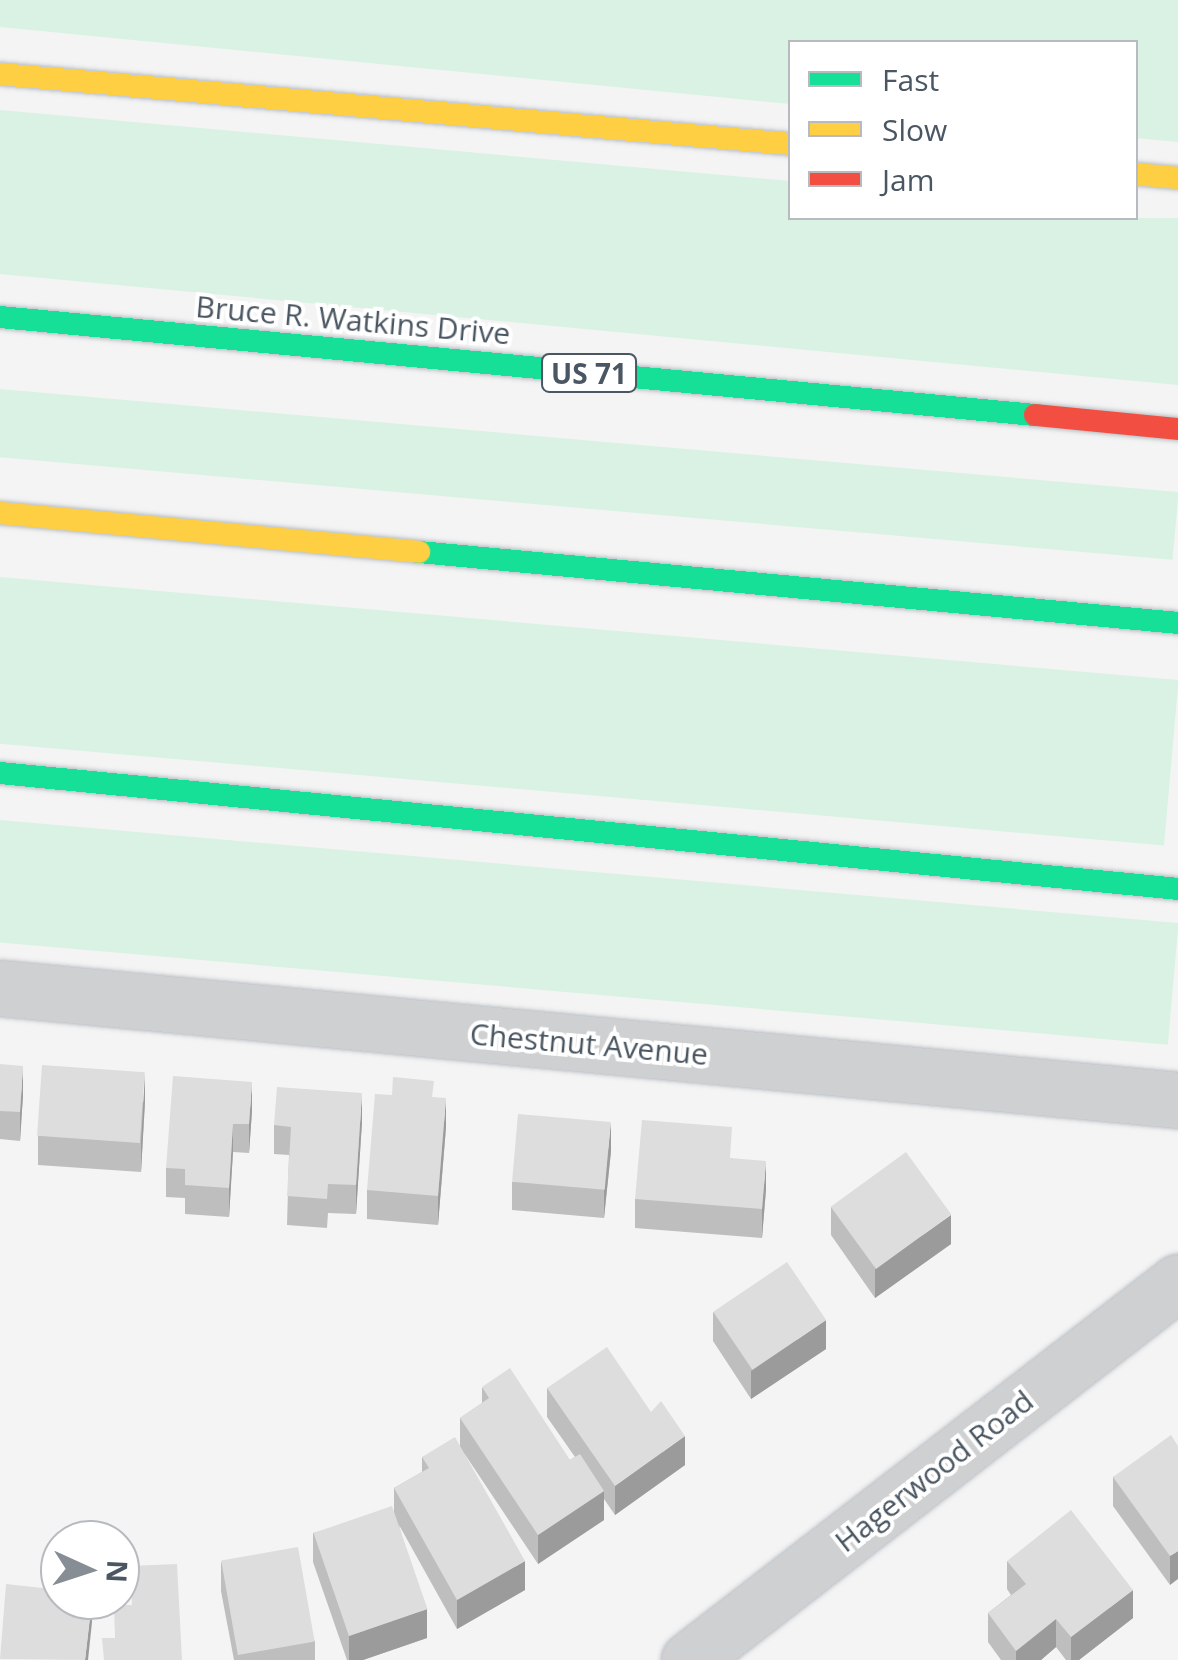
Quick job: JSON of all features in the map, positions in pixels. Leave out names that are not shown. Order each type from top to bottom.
[{"type":"highway","points":[[0,74],[788,144]]},
{"type":"highway","points":[[1138,174],[1178,178]]},
{"type":"highway","name":"Bruce R. Watkins Drive","points":[[0,316],[1178,429]]},
{"type":"highway","points":[[0,513],[1178,623]]},
{"type":"highway","points":[[0,773],[1178,889]]},
{"type":"street","name":"Chestnut Avenue","points":[[0,988],[1178,1100]]},
{"type":"street","name":"Hagerwood Road","points":[[689,1660],[1178,1282]]},
{"type":"green space","points":[[0,0],[1178,0],[1178,142],[1138,138],[1138,40],[788,40],[788,104],[0,27]]},
{"type":"green space","points":[[0,110],[788,181],[788,220],[1178,218],[1178,385],[0,274]]},
{"type":"green space","points":[[0,389],[1178,492],[1173,560],[0,457]]},
{"type":"green space","points":[[0,577],[1178,680],[1164,845],[0,744]]},
{"type":"green space","points":[[0,820],[1178,923],[1168,1045],[0,942]]},
{"type":"building","points":[[0,1064],[23,1066],[20,1112],[0,1111]]},
{"type":"building","points":[[42,1065],[145,1072],[140,1143],[37,1136]]},
{"type":"building","points":[[173,1076],[252,1082],[249,1124],[233,1124],[229,1188],[185,1185],[185,1169],[166,1168]]},
{"type":"building","points":[[393,1077],[434,1081],[432,1097],[446,1098],[438,1196],[367,1190],[375,1094],[392,1095]]},
{"type":"building","points":[[277,1087],[362,1093],[356,1185],[328,1184],[327,1199],[287,1196],[291,1127],[274,1125]]},
{"type":"building","points":[[518,1114],[611,1122],[605,1190],[512,1182]]},
{"type":"building","points":[[642,1120],[732,1127],[730,1158],[766,1161],[762,1209],[635,1199]]},
{"type":"building","points":[[906,1152],[951,1214],[876,1269],[831,1207]]},
{"type":"building","points":[[787,1262],[826,1320],[752,1370],[713,1312]]},
{"type":"building","points":[[607,1347],[651,1412],[661,1401],[685,1436],[615,1486],[547,1388]]},
{"type":"building","points":[[510,1368],[570,1460],[580,1454],[604,1491],[538,1535],[460,1418],[489,1398],[482,1387]]},
{"type":"building","points":[[1171,1435],[1178,1446],[1178,1551],[1170,1556],[1113,1477]]},
{"type":"building","points":[[455,1437],[525,1561],[457,1600],[394,1488],[429,1468],[422,1457]]},
{"type":"building","points":[[392,1506],[427,1609],[349,1636],[314,1533]]},
{"type":"building","points":[[1071,1510],[1133,1590],[1071,1637],[1056,1619],[1016,1651],[988,1613],[1026,1584],[1007,1561]]},
{"type":"building","points":[[298,1547],[315,1642],[238,1655],[221,1561]]},
{"type":"building","points":[[177,1564],[182,1660],[104,1660],[102,1638],[115,1638],[114,1620],[140,1620],[140,1566]]},
{"type":"building","points":[[6,1584],[40,1588],[40,1620],[90,1620],[85,1660],[0,1659]]},
{"type":"traffic: fast","points":[[0,317],[1035,415]]},
{"type":"traffic: fast","points":[[419,552],[1178,623]]},
{"type":"traffic: fast","points":[[0,773],[1178,889]]},
{"type":"traffic: slow","points":[[0,74],[788,144]]},
{"type":"traffic: slow","points":[[1138,174],[1178,178]]},
{"type":"traffic: slow","points":[[0,513],[419,552]]},
{"type":"traffic: jam","points":[[1035,415],[1178,429]]}]
